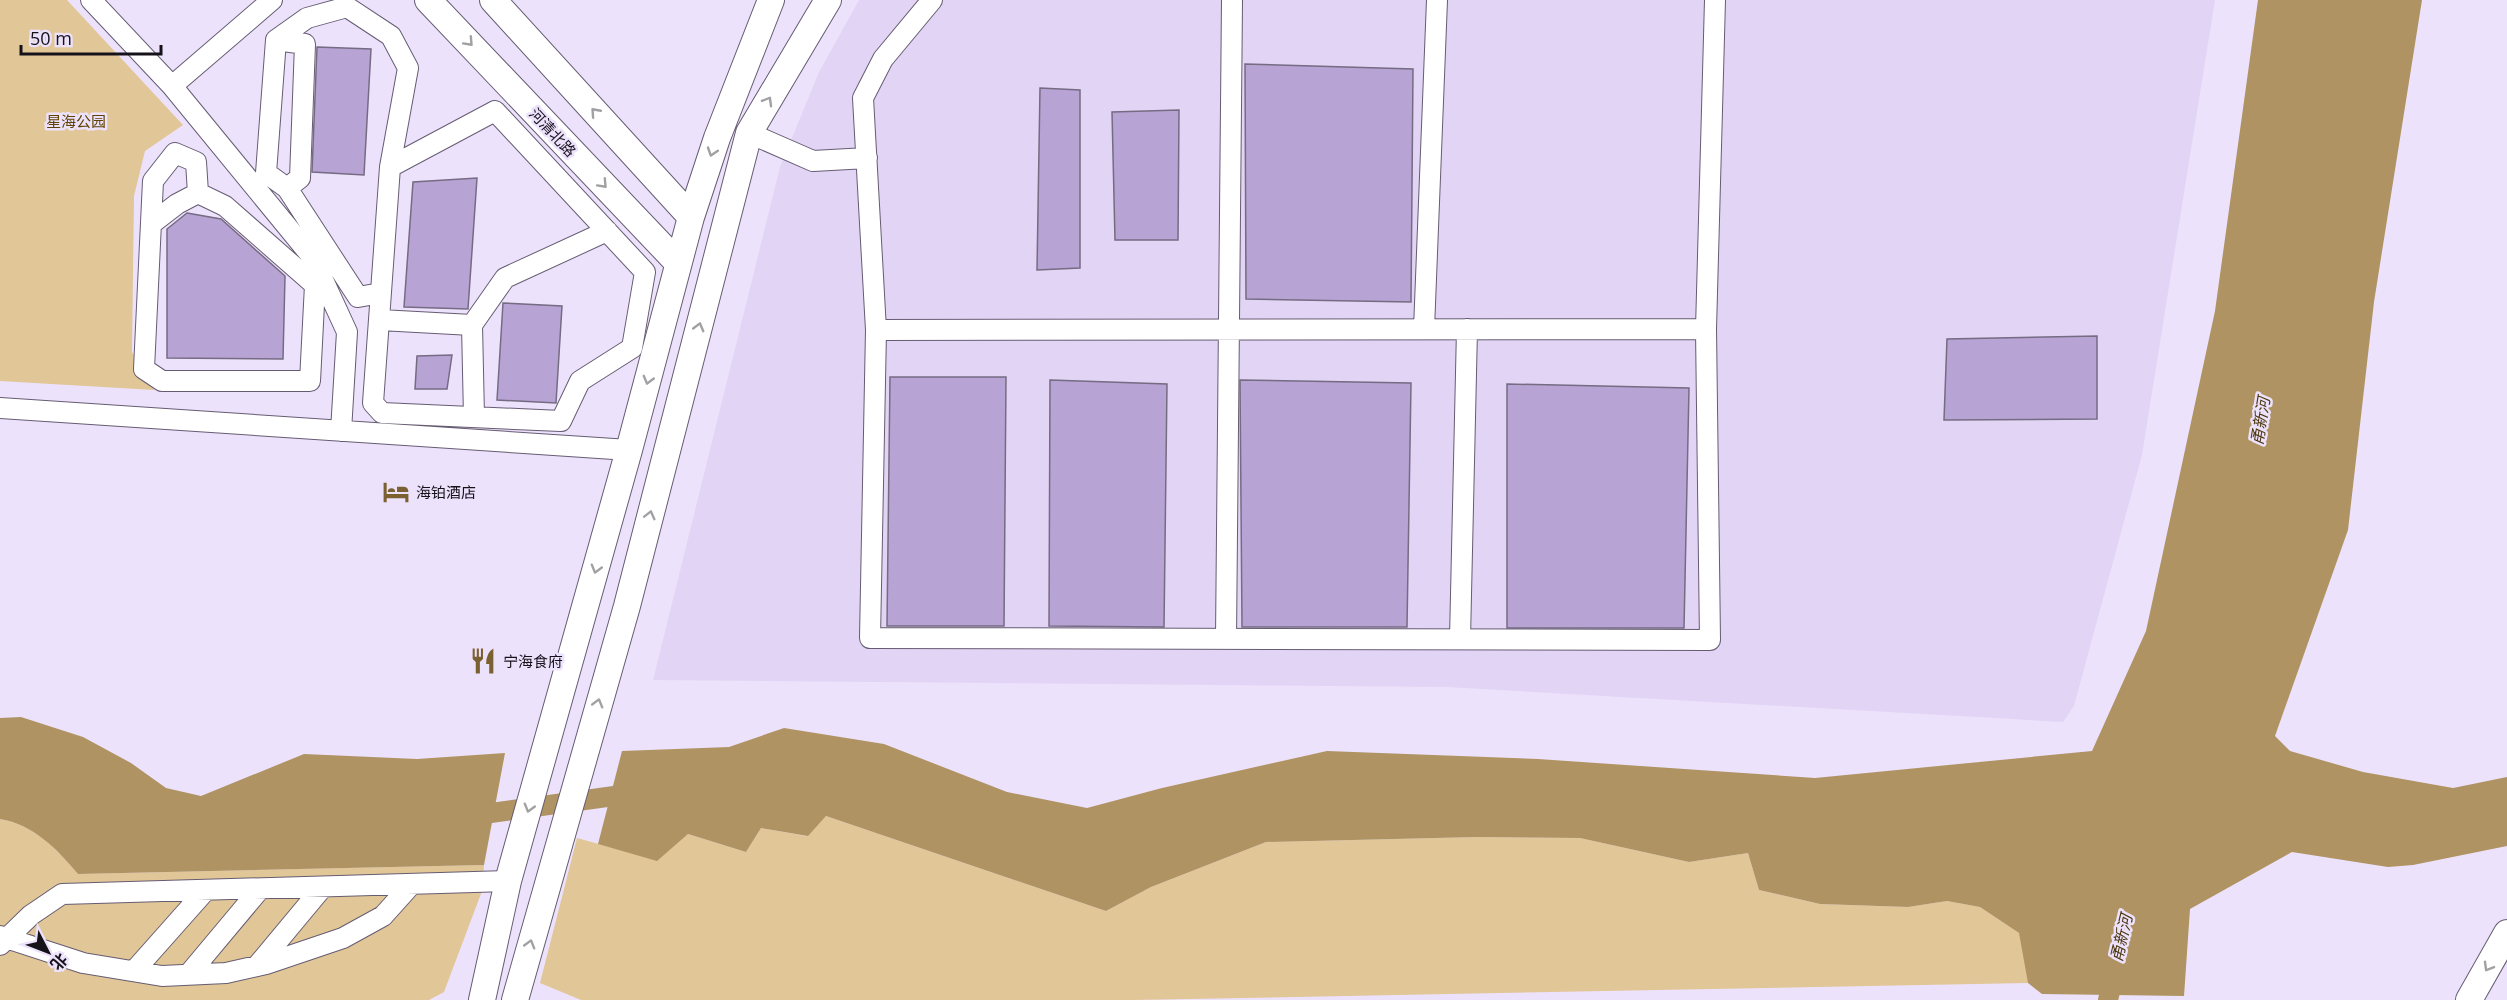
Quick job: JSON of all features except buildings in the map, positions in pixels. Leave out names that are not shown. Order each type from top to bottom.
[{"type":"main road","name":"河清北路","points":[[428,0],[678,264]]},
{"type":"main road","points":[[493,0],[691,217]]},
{"type":"main road","points":[[482,1000],[508,881],[629,450],[691,217],[717,138],[771,0]]},
{"type":"main road","points":[[515,1000],[627,606],[749,133],[828,0]]},
{"type":"main road","points":[[2469,1000],[2507,933]]},
{"type":"street","points":[[91,0],[172,86],[313,258],[321,286],[347,332],[341,431]]},
{"type":"street","points":[[172,86],[272,0]]},
{"type":"street","points":[[932,0],[883,59],[863,98],[876,330],[870,638],[1710,640],[1706,329],[1715,0]]},
{"type":"street","points":[[1226,639],[1232,0]]},
{"type":"street","points":[[1424,329],[1437,0]]},
{"type":"street","points":[[276,40],[307,18],[347,7],[391,36],[408,68],[390,167],[373,403],[382,413],[561,421],[580,381],[632,348],[645,272],[495,111],[390,167]]},
{"type":"street","points":[[276,40],[266,173],[287,188],[358,297]]},
{"type":"street","points":[[276,40],[305,44],[300,178],[287,188]]},
{"type":"street","points":[[274,69],[304,70]]},
{"type":"street","points":[[272,96],[303,100]]},
{"type":"street","points":[[269,127],[302,132]]},
{"type":"street","points":[[749,133],[813,162],[867,158]]},
{"type":"street","points":[[198,193],[196,162],[175,153],[153,181],[144,369],[162,381],[310,381],[321,286]]},
{"type":"street","points":[[267,156],[301,157]]},
{"type":"street","points":[[198,193],[225,206],[321,286],[358,297],[381,293]]},
{"type":"street","points":[[151,224],[177,204],[198,193]]},
{"type":"street","points":[[474,417],[472,325],[505,278],[607,231]]},
{"type":"street","points":[[380,320],[472,325]]},
{"type":"street","points":[[1460,639],[1467,329]]},
{"type":"street","points":[[876,330],[1706,329]]},
{"type":"street","points":[[0,408],[629,450]]},
{"type":"street","points":[[2,940],[31,915],[62,894],[410,886],[508,881]]},
{"type":"street","points":[[2,940],[83,963],[162,976],[226,973],[257,966],[344,938],[383,916],[410,886]]},
{"type":"street","points":[[257,966],[322,888]]},
{"type":"street","points":[[188,975],[260,889]]},
{"type":"street","points":[[134,971],[205,891]]},
{"type":"shaded area","points":[[859,0],[2215,0],[2142,455],[2074,706],[2063,722],[1446,687],[653,680],[780,167],[819,72]]},
{"type":"green space","name":"星海公园","points":[[0,0],[67,0],[183,125],[145,151],[134,196],[132,352],[154,390],[0,381]]},
{"type":"green space","points":[[826,816],[1106,911],[1151,887],[1266,842],[1477,837],[1580,838],[1689,862],[1748,853],[1759,890],[1820,904],[1908,907],[1947,901],[1980,907],[2019,933],[2027,955],[2028,983],[1134,1000],[581,1000],[540,983],[577,838],[657,860],[688,834],[746,852],[761,828],[807,836]]},
{"type":"green space","points":[[0,819],[23,826],[44,839],[78,874],[484,865],[482,891],[444,992],[429,1000],[0,1000]]},
{"type":"water","points":[[2258,0],[2422,0],[2374,302],[2348,530],[2275,736],[2290,751],[2363,772],[2453,788],[2507,777],[2507,846],[2413,865],[2388,867],[2292,852],[2190,909],[2184,996],[2042,994],[2028,983],[2019,933],[1980,907],[1947,901],[1908,907],[1820,904],[1759,890],[1748,853],[1689,862],[1580,838],[1477,837],[1266,842],[1151,887],[1106,911],[826,816],[808,836],[761,828],[746,852],[688,834],[657,861],[598,844],[622,751],[729,747],[784,728],[884,744],[1007,792],[1087,808],[1162,788],[1327,751],[1538,759],[1815,778],[2092,751],[2146,631],[2215,311]]},
{"type":"water","points":[[21,717],[83,737],[131,763],[166,788],[201,796],[304,754],[417,759],[505,753],[484,865],[78,874],[44,839],[23,826],[0,819],[0,718]]},
{"type":"waterway","points":[[469,816],[636,793]]},
{"type":"waterway","name":"甬新河","points":[[2108,1000],[2115,970]]},
{"type":"place","name":"海铂酒店","points":[[396,492]]},
{"type":"place","name":"宁海食府","points":[[483,661]]}]
